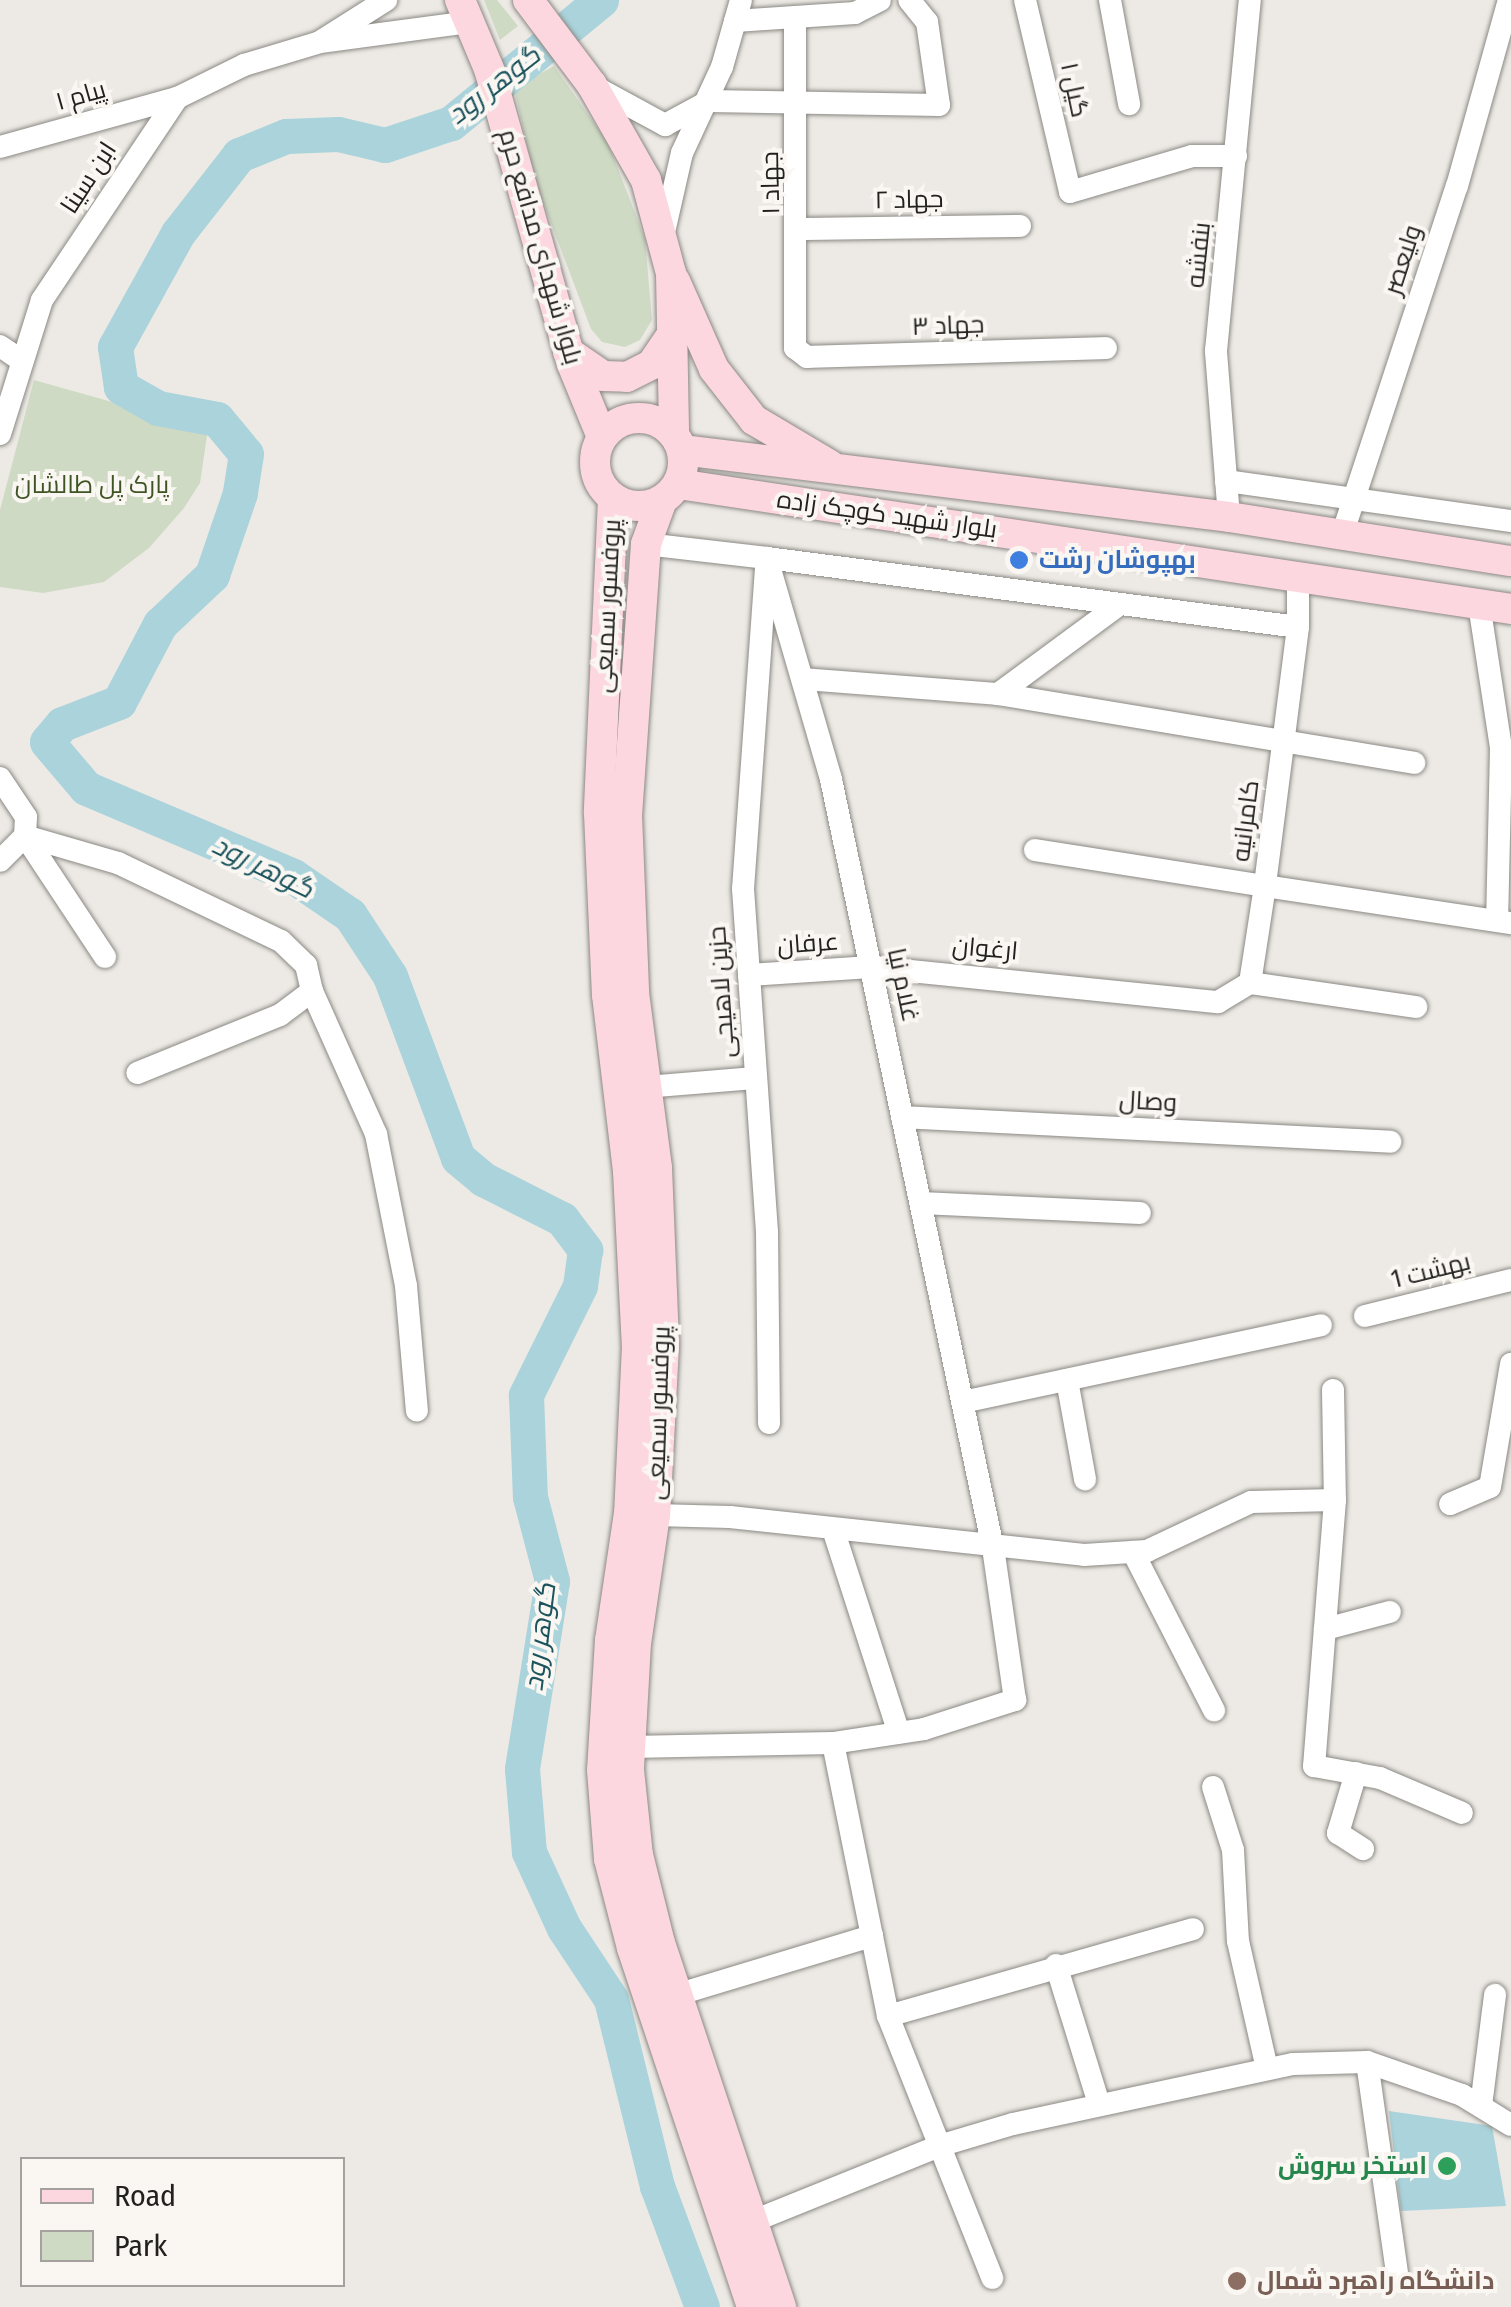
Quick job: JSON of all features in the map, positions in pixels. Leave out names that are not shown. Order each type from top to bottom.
[{"type":"main road","points":[[535,10],[592,85],[646,180],[670,273],[714,368],[754,420],[850,475]]},
{"type":"main road","name":"بلوار شهدای مدافع حرم","points":[[464,11],[489,69],[568,352],[602,437]]},
{"type":"main road","points":[[670,273],[678,442],[670,492],[638,507],[614,499],[595,470],[602,437],[629,418],[662,424],[678,442]]},
{"type":"main road","points":[[568,352],[603,376],[627,377],[652,364],[671,336]]},
{"type":"main road","name":"بلوار شهید کوچک زاده","points":[[678,442],[850,475],[1229,517],[1511,561]]},
{"type":"main road","name":"بلوار شهید کوچک زاده","points":[[670,492],[733,492],[1511,609]]},
{"type":"main road","name":"پروفسور سمیعی","points":[[670,492],[646,544],[626,815],[634,994],[646,1087],[664,1346],[655,1515],[636,1642],[630,1747],[638,1855],[676,1995],[780,2307]]},
{"type":"main road","points":[[646,544],[681,509],[733,492]]},
{"type":"main road","name":"پروفسور سمیعی","points":[[614,499],[599,814],[607,995],[628,1171],[637,1346],[629,1513],[610,1640],[602,1770],[608,1841],[632,1948],[752,2307]]},
{"type":"street","points":[[320,42],[386,0]]},
{"type":"street","points":[[662,240],[682,153],[708,101],[738,10],[795,17],[854,13],[880,0]]},
{"type":"street","points":[[592,85],[665,126],[708,101],[939,105],[927,22],[909,0]]},
{"type":"street","name":"گیل ۱","points":[[1025,0],[1070,192],[1192,156],[1236,156]]},
{"type":"street","points":[[1110,0],[1128,104]]},
{"type":"street","name":"بنفشه","points":[[1229,517],[1216,352],[1250,0]]},
{"type":"street","name":"ولیعصر","points":[[1342,535],[1457,186],[1509,0]]},
{"type":"street","points":[[177,98],[244,65],[320,42],[464,11]]},
{"type":"street","name":"جهاد ۱","points":[[795,17],[799,229],[795,348]]},
{"type":"street","name":"پیام ۱","points":[[0,147],[177,98]]},
{"type":"street","name":"ابن سینا","points":[[0,434],[42,300],[177,98]]},
{"type":"street","name":"جهاد ۲","points":[[799,229],[1020,226]]},
{"type":"street","points":[[0,346],[22,361]]},
{"type":"street","name":"جهاد ۳","points":[[795,348],[807,357],[1106,348]]},
{"type":"street","points":[[1226,481],[1511,521]]},
{"type":"street","points":[[646,544],[1116,607],[1298,627]]},
{"type":"street","name":"غلام نیا","points":[[630,1747],[833,1743],[899,1733],[1015,1700],[994,1548],[871,966],[803,679],[767,558]]},
{"type":"street","name":"حزین لاهیجی","points":[[767,558],[742,888],[756,1078],[769,1424]]},
{"type":"street","name":"کامرانیه","points":[[1298,576],[1298,627],[1266,886],[1504,921]]},
{"type":"street","points":[[1480,604],[1501,748],[1504,921]]},
{"type":"street","points":[[998,694],[1116,607]]},
{"type":"street","points":[[803,679],[998,694],[1414,763]]},
{"type":"street","points":[[0,778],[18,799],[25,836],[105,958]]},
{"type":"street","points":[[0,861],[25,836]]},
{"type":"street","points":[[25,836],[118,863],[281,941],[306,965],[312,992],[376,1134],[406,1286],[417,1411]]},
{"type":"street","points":[[1035,850],[1266,886],[1250,983],[1416,1007]]},
{"type":"street","name":"عرفان","points":[[749,976],[871,966]]},
{"type":"street","name":"ارغوان","points":[[871,966],[1218,1002],[1250,983]]},
{"type":"street","points":[[136,1073],[280,1015],[312,992]]},
{"type":"street","points":[[646,1087],[756,1078]]},
{"type":"street","name":"وصال","points":[[902,1117],[1390,1142]]},
{"type":"street","points":[[921,1203],[1140,1213]]},
{"type":"street","name":"بهشت 1","points":[[1365,1316],[1511,1280]]},
{"type":"street","points":[[963,1402],[1320,1325]]},
{"type":"street","points":[[1450,1504],[1490,1487],[1511,1364]]},
{"type":"street","points":[[1067,1380],[1085,1478]]},
{"type":"street","points":[[1333,1390],[1336,1500],[1314,1766],[1356,1774],[1462,1813]]},
{"type":"street","points":[[655,1515],[833,1529],[994,1548],[1132,1552],[1250,1502],[1336,1500]]},
{"type":"street","points":[[833,1529],[899,1733]]},
{"type":"street","points":[[1132,1552],[1214,1710]]},
{"type":"street","points":[[1325,1629],[1390,1612]]},
{"type":"street","points":[[833,1743],[888,2016],[992,2278]]},
{"type":"street","points":[[1356,1774],[1338,1833],[1363,1849]]},
{"type":"street","points":[[1213,1787],[1234,1850],[1238,1941],[1267,2070]]},
{"type":"street","points":[[888,2016],[1192,1929]]},
{"type":"street","points":[[676,1995],[872,1936]]},
{"type":"street","points":[[1056,1965],[1099,2104]]},
{"type":"street","points":[[1481,2106],[1495,1994]]},
{"type":"street","points":[[1367,2062],[1397,2272]]},
{"type":"street","points":[[751,2222],[939,2146],[1099,2104],[1267,2070],[1367,2062],[1509,2120]]},
{"type":"green space","points":[[484,0],[497,0],[518,26],[500,40]]},
{"type":"green space","points":[[554,66],[608,143],[645,239],[652,320],[640,340],[625,347],[602,342],[591,329],[535,181],[514,88]]},
{"type":"green space","name":"پارک پل طالشان","points":[[34,380],[208,429],[200,483],[184,508],[149,548],[104,582],[43,593],[0,587],[0,510]]},
{"type":"water","name":"استخر سروش","points":[[1389,2111],[1492,2126],[1506,2206],[1401,2211]]},
{"type":"waterway","name":"گوهر رود","points":[[601,0],[451,123],[385,145],[338,134],[286,136],[239,155],[178,233],[115,347],[121,387],[158,408],[217,419],[246,454],[240,493],[212,575],[160,624],[119,702],[62,724],[47,742],[86,788],[293,876],[350,915],[390,976],[458,1158],[483,1179],[562,1219],[585,1250],[580,1286],[526,1395],[530,1497],[552,1581],[522,1769],[529,1852],[564,1928],[611,1999],[657,2186],[702,2307]]},
{"type":"place","name":"بهپوشان رشت","points":[[1019,560]]},
{"type":"place","name":"استخر سروش","points":[[1447,2166]]},
{"type":"place","name":"دانشگاه راهبرد شمال","points":[[1237,2281]]}]
